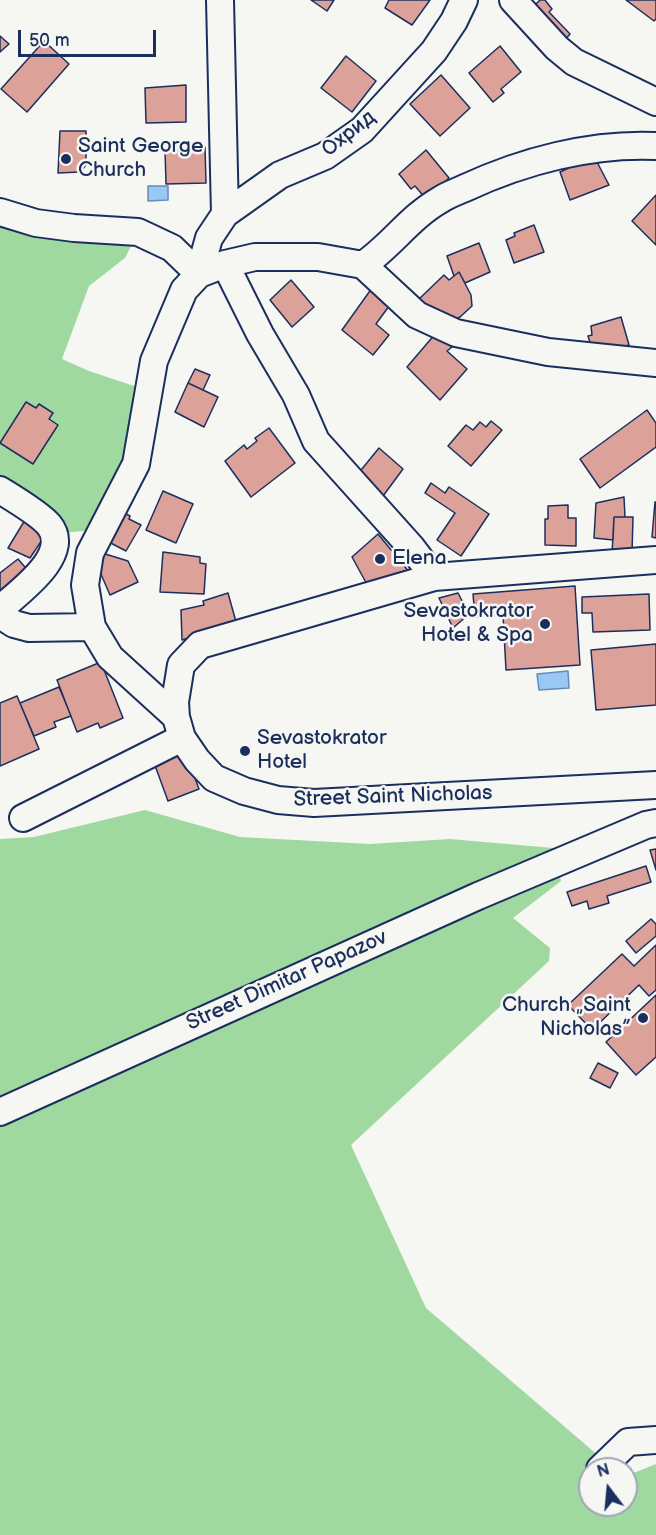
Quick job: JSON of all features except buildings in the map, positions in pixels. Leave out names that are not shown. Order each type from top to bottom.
[{"type":"street","points":[[220,0],[225,214]]},
{"type":"street","name":"Охрид","points":[[199,274],[209,238],[225,214],[280,175],[325,156],[362,130],[434,51],[454,21],[464,0]]},
{"type":"street","points":[[513,0],[557,48],[574,62],[656,102]]},
{"type":"street","points":[[363,265],[379,254],[407,225],[439,200],[486,178],[531,163],[594,149],[655,145]]},
{"type":"street","points":[[0,213],[36,223],[138,232],[172,248],[199,274]]},
{"type":"street","points":[[0,615],[14,624],[29,628],[92,627],[85,585],[90,554],[136,464],[154,361],[183,290],[199,274],[225,264],[255,257],[318,257],[363,265],[417,315],[456,333],[548,352],[656,363]]},
{"type":"street","points":[[225,264],[260,334],[296,395],[316,441],[412,548],[434,577]]},
{"type":"street","points":[[0,489],[49,524],[54,534],[54,554],[40,573],[0,609]]},
{"type":"street","points":[[23,818],[179,728],[175,694],[182,665],[200,645],[434,577],[656,560]]},
{"type":"street","name":"Street Saint Nicholas","points":[[92,627],[110,657],[179,728],[197,760],[214,778],[244,791],[278,801],[314,803],[656,785]]},
{"type":"street","name":"Street Dimitar Papazov","points":[[0,1112],[467,900],[646,825],[656,823]]},
{"type":"street","points":[[612,1457],[628,1442],[656,1440]]},
{"type":"green space","points":[[0,213],[138,232],[125,258],[89,286],[62,359],[89,371],[149,391],[101,529],[54,534],[0,490]]},
{"type":"green space","points":[[145,810],[240,837],[370,844],[450,839],[553,848],[561,881],[513,918],[550,948],[549,961],[351,1145],[426,1308],[600,1457],[578,1457],[578,1517],[638,1517],[638,1471],[656,1464],[656,1535],[0,1535],[0,839],[34,837]]},
{"type":"water","points":[[148,186],[168,186],[168,200],[148,201]]},
{"type":"water","points":[[568,671],[569,688],[539,690],[537,674]]},
{"type":"place","name":"Saint George Church","points":[[66,159]]},
{"type":"place","name":"Elena","points":[[380,559]]},
{"type":"place","name":"Sevastokrator Hotel & Spa","points":[[545,624]]},
{"type":"place","name":"Sevastokrator Hotel","points":[[245,751]]},
{"type":"place","name":"Church „Saint Nicholas”","points":[[643,1018]]}]
